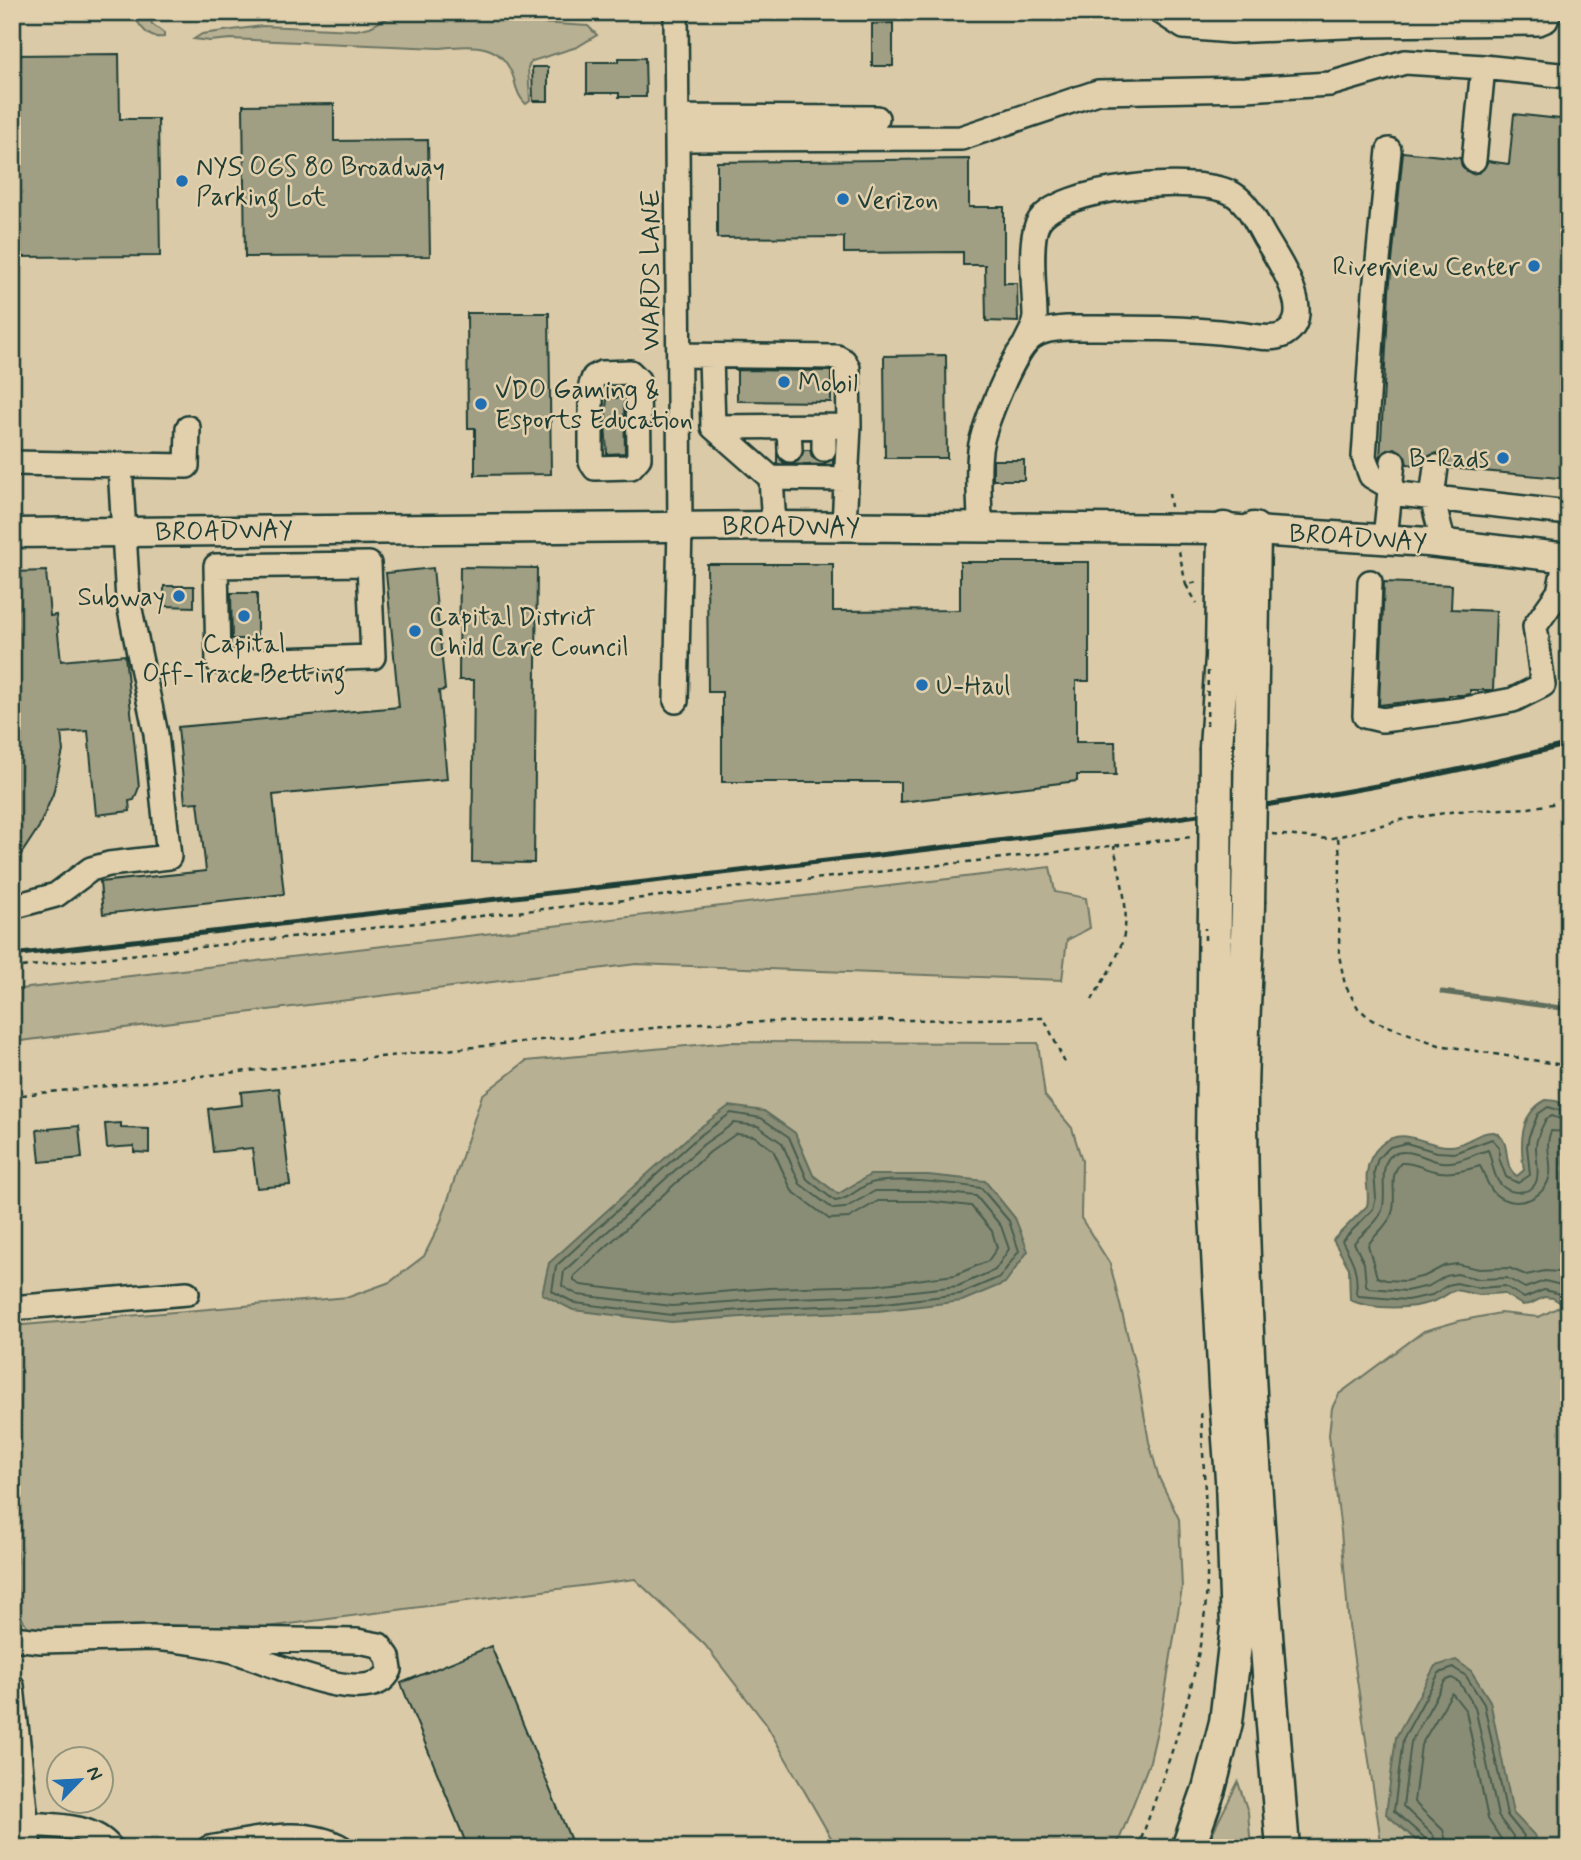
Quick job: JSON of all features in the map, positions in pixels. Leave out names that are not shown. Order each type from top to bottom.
[{"type":"highway","points":[[1239,529],[1224,575],[1216,748],[1212,1138],[1225,1387],[1243,1478],[1304,1848]]},
{"type":"highway","points":[[1188,1848],[1209,1789],[1231,1692],[1237,1628],[1243,1478],[1245,1296],[1241,1116],[1251,742],[1239,529]]},
{"type":"highway","points":[[1243,1478],[1246,1593],[1267,1848]]},
{"type":"highway","points":[[1243,1478],[1283,1848]]},
{"type":"main road","name":"BROADWAY","points":[[12,533],[844,525],[1239,529],[1444,544],[1568,558]]},
{"type":"street","name":"WARDS LANE","points":[[676,701],[680,527],[677,12]]},
{"type":"street","points":[[1161,12],[1184,27],[1207,30],[1500,18],[1541,23],[1546,20],[1549,12]]},
{"type":"street","points":[[677,128],[961,138],[1095,93],[1330,84],[1405,62],[1569,76]]},
{"type":"street","points":[[1474,160],[1483,67]]},
{"type":"street","points":[[715,128],[877,118]]},
{"type":"street","points":[[1389,150],[1375,290],[1364,457],[1371,476],[1390,490],[1432,498],[1569,513]]},
{"type":"street","points":[[980,526],[979,459],[982,439],[995,399],[1033,328],[1034,247],[1037,225],[1048,210],[1090,193],[1136,187],[1195,185],[1229,191],[1246,206],[1289,277],[1296,298],[1293,324],[1287,333],[1277,337],[1216,331],[1067,328],[1040,333],[1025,344]]},
{"type":"street","points":[[679,355],[836,357],[844,361],[848,368],[849,426],[829,469]]},
{"type":"street","points":[[711,356],[713,417]]},
{"type":"street","points":[[605,387],[638,387],[637,462],[631,467],[595,468],[599,456],[599,392],[605,387]]},
{"type":"street","points":[[680,405],[713,417],[789,427],[849,426]]},
{"type":"street","points":[[713,417],[785,469],[829,469]]},
{"type":"street","points":[[824,426],[829,469],[844,525]]},
{"type":"street","points":[[774,526],[785,469],[789,427]]},
{"type":"street","points":[[12,463],[187,466],[188,428]]},
{"type":"street","points":[[1385,539],[1392,462]]},
{"type":"street","points":[[12,907],[56,894],[91,869],[109,864],[169,857],[156,734],[128,600],[120,466]]},
{"type":"street","points":[[1436,467],[1432,498],[1444,544]]},
{"type":"street","points":[[315,529],[315,565]]},
{"type":"street","points":[[1370,582],[1365,716],[1382,720],[1416,716],[1513,700],[1543,685],[1535,626],[1559,592],[1568,558]]},
{"type":"street","points":[[369,564],[373,657],[218,662],[216,566],[315,565],[369,564]]},
{"type":"street","points":[[12,1308],[187,1293]]},
{"type":"street","points":[[12,1638],[41,1641],[153,1638],[357,1640],[379,1645],[388,1657],[390,1670],[382,1681],[360,1688],[295,1673],[218,1647],[153,1638]]},
{"type":"street","points":[[12,1686],[16,1752],[29,1848]]},
{"type":"street","points":[[27,1824],[76,1829],[100,1837],[111,1848]]},
{"type":"street","points":[[209,1848],[326,1838],[342,1848]]},
{"type":"path","points":[[1169,493],[1186,585],[1224,575]]},
{"type":"path","points":[[1266,834],[1338,838],[1412,818],[1457,811],[1508,810],[1569,802]]},
{"type":"path","points":[[12,968],[1198,836]]},
{"type":"path","points":[[1338,838],[1339,955],[1345,985],[1358,1008],[1372,1020],[1439,1045],[1569,1066]]},
{"type":"path","points":[[1092,1000],[1120,949],[1124,936],[1125,906],[1114,846]]},
{"type":"path","points":[[12,1096],[701,1023],[1044,1018],[1065,1063]]},
{"type":"path","points":[[1138,1848],[1184,1717],[1201,1630],[1207,1580],[1201,1403]]},
{"type":"shaded area","points":[[130,12],[149,12],[152,24],[164,33],[164,37],[148,34]]},
{"type":"shaded area","points":[[399,12],[429,12],[468,18],[484,12],[518,12],[540,23],[588,26],[597,35],[577,47],[532,61],[528,67],[530,101],[526,104],[521,99],[509,67],[502,58],[485,48],[475,46],[439,48],[194,39],[202,34],[262,26],[356,30],[370,27]]},
{"type":"shaded area","points":[[1050,867],[1055,892],[1086,898],[1090,928],[1067,940],[1062,980],[636,964],[12,1042],[12,990]]},
{"type":"shaded area","points":[[729,1042],[1038,1043],[1045,1096],[1072,1128],[1082,1161],[1081,1218],[1110,1264],[1137,1374],[1149,1442],[1159,1478],[1179,1519],[1182,1588],[1163,1705],[1150,1761],[1116,1848],[837,1848],[766,1724],[705,1645],[635,1579],[228,1632],[30,1630],[19,1614],[17,1585],[12,1326],[349,1297],[390,1282],[424,1256],[440,1224],[482,1095],[526,1061]]},
{"type":"shaded area","points":[[1569,1302],[1569,1848],[1382,1848],[1349,1626],[1329,1435],[1332,1408],[1339,1394],[1424,1331],[1500,1313],[1539,1317]]},
{"type":"shaded area","points":[[1238,1782],[1248,1812],[1251,1848],[1205,1848]]},
{"type":"water","points":[[1546,1100],[1569,1107],[1569,1302],[1561,1303],[1544,1297],[1522,1305],[1503,1293],[1479,1295],[1456,1290],[1417,1306],[1381,1307],[1350,1300],[1349,1268],[1333,1240],[1367,1206],[1368,1169],[1378,1148],[1389,1139],[1397,1137],[1454,1146],[1494,1132],[1504,1141],[1509,1166],[1517,1176],[1524,1170],[1522,1140],[1526,1121],[1537,1106]]},
{"type":"water","points":[[729,1106],[764,1111],[795,1133],[813,1175],[838,1194],[870,1175],[928,1175],[985,1181],[1015,1218],[1028,1251],[1005,1283],[962,1301],[878,1311],[671,1322],[573,1310],[542,1294],[549,1263],[694,1132]]},
{"type":"water","points":[[1456,1660],[1471,1671],[1490,1701],[1513,1813],[1536,1837],[1525,1848],[1425,1848],[1386,1814],[1396,1737],[1435,1666]]},
{"type":"building","points":[[893,23],[893,66],[872,66],[872,24]]},
{"type":"building","points":[[119,54],[120,119],[158,119],[160,256],[12,257],[12,55]]},
{"type":"building","points":[[619,58],[645,58],[646,97],[619,97],[619,93],[587,93],[587,62],[619,62]]},
{"type":"building","points":[[532,67],[548,67],[548,101],[533,101]]},
{"type":"building","points":[[334,104],[334,141],[428,140],[430,256],[245,257],[243,105]]},
{"type":"building","points":[[1514,114],[1569,120],[1569,479],[1450,468],[1445,456],[1437,453],[1425,458],[1422,466],[1407,464],[1405,456],[1395,448],[1387,450],[1380,459],[1389,292],[1403,152],[1460,158],[1462,166],[1472,174],[1480,172],[1488,161],[1509,164]]},
{"type":"building","name":"Verizon","points":[[969,159],[969,207],[1004,207],[1004,283],[1017,283],[1018,322],[986,321],[985,265],[963,265],[963,252],[844,253],[844,237],[717,238],[717,162]]},
{"type":"building","points":[[467,313],[549,313],[551,474],[475,475],[475,428],[468,428]]},
{"type":"building","points":[[946,355],[947,458],[885,458],[884,356]]},
{"type":"building","name":"Mobil","points":[[737,370],[831,371],[831,402],[737,401]]},
{"type":"building","points":[[607,398],[624,398],[625,453],[607,454]]},
{"type":"building","points":[[804,450],[810,450],[812,457],[818,461],[825,463],[833,459],[833,465],[777,464],[777,454],[783,462],[791,464],[798,461]]},
{"type":"building","points":[[993,460],[1024,460],[1024,480],[993,480]]},
{"type":"building","points":[[960,562],[1089,562],[1089,681],[1076,681],[1076,742],[1115,742],[1116,775],[1077,775],[1077,781],[900,802],[900,782],[722,782],[722,692],[708,692],[707,564],[833,564],[833,611],[960,610]]},
{"type":"building","points":[[460,567],[537,568],[534,863],[472,862],[474,680],[459,680]]},
{"type":"building","points":[[433,568],[445,690],[439,691],[447,779],[273,795],[284,894],[103,914],[100,882],[206,871],[198,802],[185,803],[178,727],[399,707],[386,573]]},
{"type":"building","points":[[46,571],[50,616],[56,615],[61,661],[125,655],[139,787],[134,800],[129,801],[130,811],[96,815],[88,731],[61,733],[63,751],[53,794],[39,827],[12,868],[12,572]]},
{"type":"building","points":[[1384,582],[1452,585],[1451,609],[1496,611],[1493,690],[1470,690],[1470,694],[1379,705]]},
{"type":"building","name":"Subway","points":[[164,586],[194,586],[194,607],[164,606]]},
{"type":"building","name":"Capital Off-Track Betting","points":[[231,593],[257,593],[257,639],[232,639]]},
{"type":"building","points":[[279,1088],[290,1185],[257,1188],[252,1148],[213,1152],[208,1109],[242,1105],[241,1092]]},
{"type":"building","points":[[121,1123],[121,1128],[149,1129],[149,1153],[134,1152],[134,1146],[107,1148],[105,1124]]},
{"type":"building","points":[[79,1126],[82,1158],[40,1162],[37,1130]]},
{"type":"building","points":[[491,1646],[574,1848],[468,1848],[401,1683]]},
{"type":"waterway","points":[[1442,992],[1569,1009]]},
{"type":"railway","points":[[12,955],[1033,837],[1213,813],[1392,783],[1569,744]]},
{"type":"place","name":"NYS OGS 80 Broadway Parking Lot","points":[[182,181]]},
{"type":"place","name":"Verizon","points":[[843,199]]},
{"type":"place","name":"Riverview Center","points":[[1534,266]]},
{"type":"place","name":"Mobil","points":[[784,382]]},
{"type":"place","name":"VDO Gaming & Esports Education","points":[[481,404]]},
{"type":"place","name":"B-Rads","points":[[1503,458]]},
{"type":"place","name":"Subway","points":[[179,596]]},
{"type":"place","name":"Capital Off-Track Betting","points":[[244,616]]},
{"type":"place","name":"Capital District Child Care Council","points":[[415,631]]},
{"type":"place","name":"U-Haul","points":[[922,685]]}]
